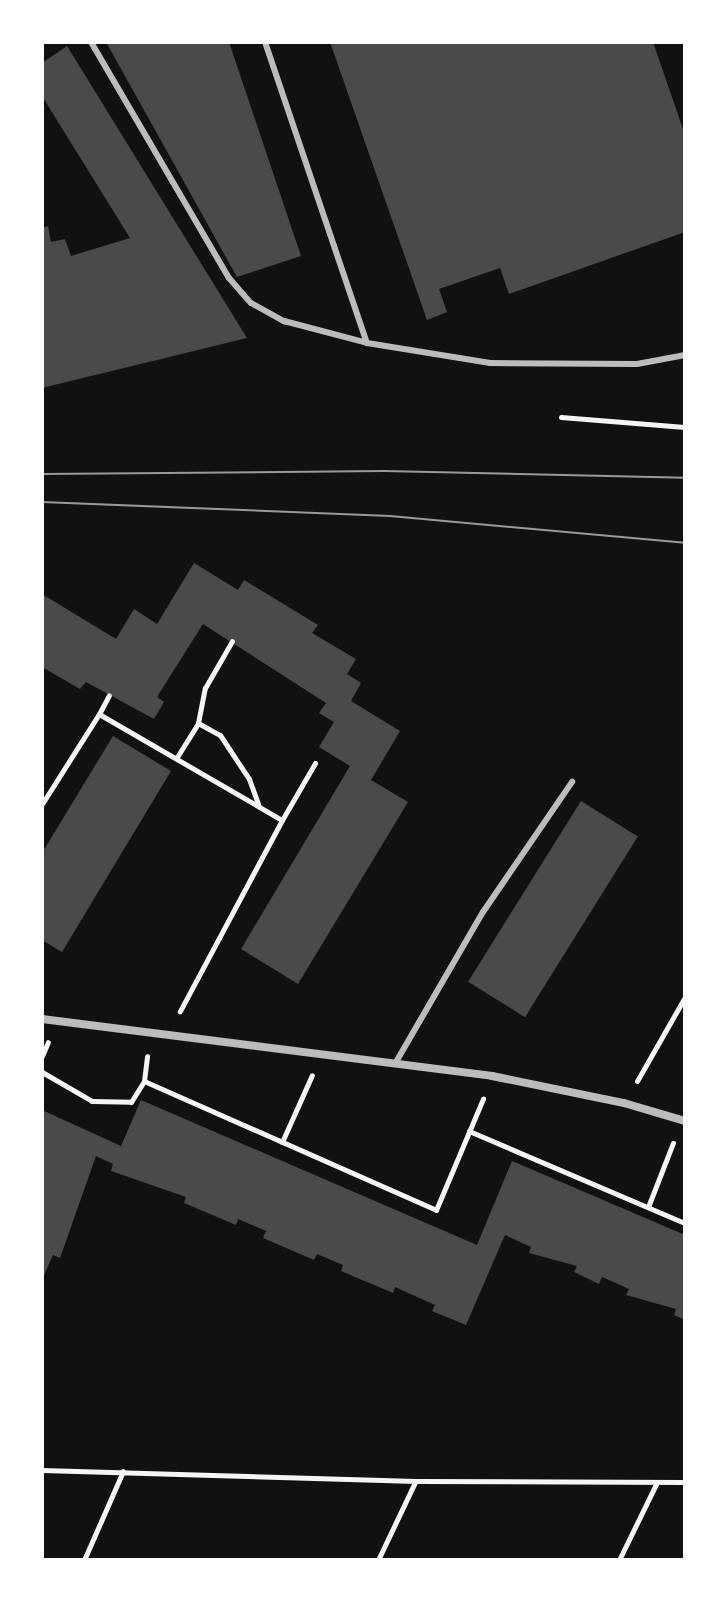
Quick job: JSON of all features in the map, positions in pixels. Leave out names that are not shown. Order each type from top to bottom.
[{"type":"street","points":[[42,1019],[492,1076],[624,1103],[683,1120]]},
{"type":"lane","points":[[91,42],[229,278],[251,303],[284,321],[367,343],[490,363],[637,364],[685,355]]},
{"type":"lane","points":[[265,42],[367,343]]},
{"type":"lane","points":[[396,1062],[483,912],[572,782]]},
{"type":"path","points":[[561,417],[685,427]]},
{"type":"path","points":[[177,757],[198,723],[205,688],[232,641]]},
{"type":"path","points":[[42,804],[109,695]]},
{"type":"path","points":[[99,714],[282,820]]},
{"type":"path","points":[[198,723],[232,749],[258,805]]},
{"type":"path","points":[[175,1035],[183,998],[315,763]]},
{"type":"path","points":[[624,1103],[685,997]]},
{"type":"path","points":[[42,1072],[92,1101],[131,1102],[144,1081],[150,1032]]},
{"type":"path","points":[[282,1142],[322,1053]]},
{"type":"path","points":[[144,1081],[436,1210],[492,1076]]},
{"type":"path","points":[[648,1207],[683,1120]]},
{"type":"path","points":[[469,1131],[685,1223]]},
{"type":"path","points":[[42,1470],[416,1481],[685,1482]]},
{"type":"path","points":[[84,1560],[123,1471]]},
{"type":"path","points":[[378,1560],[416,1481]]},
{"type":"path","points":[[619,1560],[656,1484]]},
{"type":"building","points":[[106,42],[229,42],[301,256],[237,277]]},
{"type":"building","points":[[330,42],[653,42],[685,135],[685,232],[509,294],[500,268],[439,289],[447,312],[427,320]]},
{"type":"building","points":[[67,46],[247,338],[42,388],[42,228],[48,226],[51,242],[65,239],[71,256],[130,238],[42,96],[42,63]]},
{"type":"building","points":[[194,563],[238,590],[244,580],[318,625],[312,633],[356,659],[347,674],[361,683],[351,701],[400,731],[371,780],[408,802],[298,984],[241,949],[350,766],[319,747],[334,722],[319,713],[326,703],[203,624],[157,697],[164,702],[154,719],[86,682],[80,689],[42,667],[42,594],[116,639],[134,609],[157,624]]},
{"type":"building","points":[[113,736],[171,771],[62,952],[42,940],[42,853]]},
{"type":"building","points":[[581,801],[638,837],[525,1017],[468,982]]},
{"type":"building","points":[[141,1100],[477,1245],[512,1161],[685,1235],[685,1320],[674,1315],[676,1309],[626,1295],[629,1289],[602,1277],[599,1284],[574,1272],[577,1266],[529,1253],[531,1247],[505,1235],[466,1325],[432,1311],[435,1305],[395,1287],[393,1293],[341,1271],[343,1265],[317,1254],[314,1260],[263,1238],[266,1231],[238,1219],[236,1225],[184,1203],[186,1197],[111,1171],[113,1164],[96,1156],[60,1258],[53,1255],[42,1280],[42,1110],[121,1146]]},
{"type":"tram line","points":[[42,474],[384,471],[685,478]]},
{"type":"tram line","points":[[42,502],[390,516],[685,543]]}]
